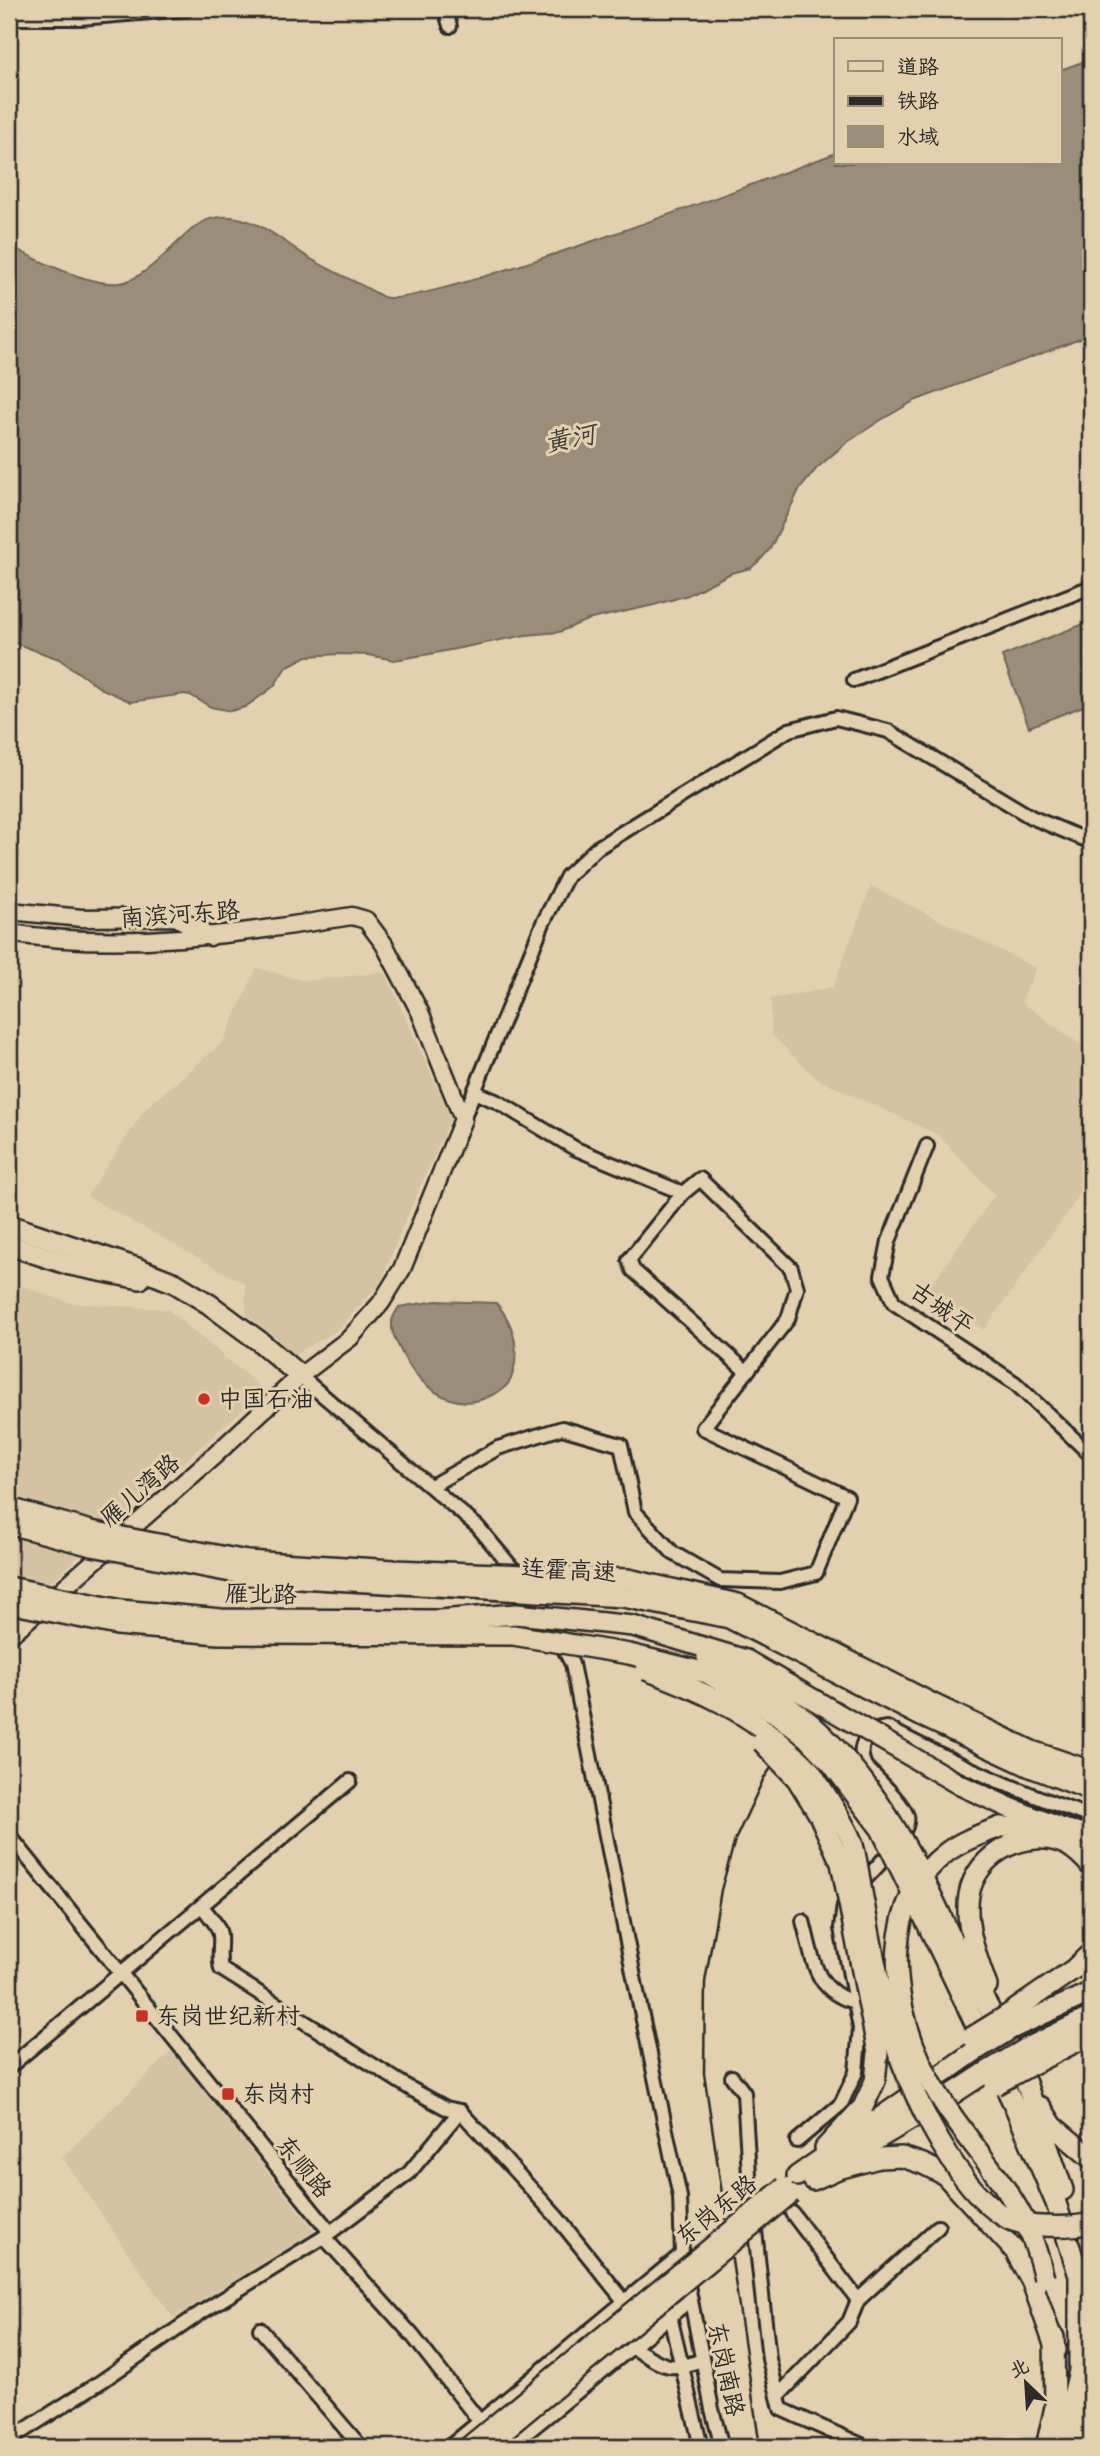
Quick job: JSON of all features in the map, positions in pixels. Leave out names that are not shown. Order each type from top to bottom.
[{"type":"highway","points":[[9,1225],[174,1283],[209,1304],[259,1341],[297,1379]]},
{"type":"highway","points":[[9,1245],[69,1265],[136,1278],[172,1292],[205,1311],[297,1379]]},
{"type":"highway","name":"连霍高速","points":[[9,1508],[91,1531],[247,1561],[628,1579],[738,1604],[1028,1766],[1091,1790]]},
{"type":"highway","name":"连霍高速","points":[[9,1524],[92,1546],[247,1575],[623,1597],[729,1618],[926,1710],[1091,1771]]},
{"type":"highway","name":"雁北路","points":[[9,1587],[121,1610],[221,1619],[439,1620],[516,1614],[565,1618]]},
{"type":"highway","name":"雁北路","points":[[9,1603],[117,1625],[218,1634],[513,1635],[582,1647]]},
{"type":"highway","points":[[565,1618],[633,1626],[746,1660],[960,1785],[1063,1829],[1091,1836]]},
{"type":"highway","points":[[565,1618],[702,1654],[785,1704],[820,1732],[851,1765],[879,1801],[927,1884],[946,1946],[1008,2028]]},
{"type":"highway","points":[[582,1647],[629,1654],[707,1673],[775,1713],[806,1737],[832,1764],[881,1829],[946,1946],[1056,2203],[1079,2276],[1079,2371],[1061,2447]]},
{"type":"highway","points":[[582,1647],[680,1690],[763,1742],[797,1779],[818,1813],[841,1863],[878,2053],[875,2081],[863,2107],[797,2184]]},
{"type":"highway","points":[[582,1647],[687,1685],[731,1706],[772,1734],[810,1770],[853,1843],[886,2014],[906,2074],[932,2129],[969,2183],[988,2204],[1010,2220],[1063,2227],[1091,2224]]},
{"type":"highway","points":[[1046,2447],[1055,2407],[1056,2350],[1038,2280],[1034,2240],[1022,2216],[942,2101],[921,2064],[899,1996],[896,1953],[904,1911],[913,1893],[927,1871],[947,1852],[972,1838],[1000,1828],[1063,1829]]},
{"type":"highway","points":[[1091,1866],[1066,1844],[1032,1839],[999,1850],[984,1863],[974,1879],[969,1896],[973,1945],[1008,2028],[1089,2265],[1091,2285]]},
{"type":"highway","points":[[1008,2028],[1091,1953]]},
{"type":"highway","points":[[1008,2028],[1091,1992]]},
{"type":"highway","points":[[1030,2056],[1091,2017]]},
{"type":"highway","name":"东岗东路","points":[[797,2184],[891,2097],[973,2044],[1008,2028]]},
{"type":"highway","points":[[1030,2056],[1091,2034]]},
{"type":"highway","name":"东岗东路","points":[[797,2184],[945,2099],[976,2094],[990,2079],[1030,2056]]},
{"type":"highway","points":[[1026,2083],[1053,2126],[1091,2158]]},
{"type":"highway","points":[[797,2184],[879,2158],[902,2157],[923,2164],[945,2175],[1038,2280]]},
{"type":"highway","points":[[1077,2447],[1091,2398]]},
{"type":"main road","name":"南滨河东路","points":[[9,911],[82,918],[176,917],[210,937]]},
{"type":"main road","name":"南滨河东路","points":[[9,933],[92,940],[145,941],[210,937],[352,916],[366,920],[384,944],[420,1013],[463,1119]]},
{"type":"main road","name":"雁儿湾路","points":[[9,1636],[215,1455],[297,1379],[350,1338],[388,1292],[402,1269],[463,1119]]},
{"type":"main road","name":"东岗东路","points":[[466,2447],[797,2184]]},
{"type":"main road","name":"东岗东路","points":[[484,2447],[797,2184]]},
{"type":"street","points":[[9,18],[107,16],[187,9]]},
{"type":"street","points":[[445,9],[450,26]]},
{"type":"street","points":[[854,680],[1091,587]]},
{"type":"street","points":[[463,1119],[542,923],[567,876],[597,848],[789,730],[836,718],[888,732],[1031,817],[1091,842]]},
{"type":"street","points":[[474,1092],[498,1102],[576,1149],[683,1193]]},
{"type":"street","name":"古城平","points":[[927,1146],[889,1241],[882,1276],[894,1303],[1015,1384],[1091,1455]]},
{"type":"street","points":[[431,1486],[498,1448],[562,1428],[621,1445],[635,1512],[673,1553],[720,1580],[780,1582],[816,1573],[847,1497],[703,1428],[747,1372],[788,1318],[797,1288],[791,1268],[700,1180],[683,1193],[629,1260],[633,1270],[747,1372]]},
{"type":"street","name":"东岗南路","points":[[297,1379],[326,1396],[478,1527],[537,1599],[572,1664],[680,2197],[682,2254],[722,2447]]},
{"type":"street","points":[[797,2141],[841,2104],[856,2072],[860,2028],[841,1928],[844,1904],[903,1835],[908,1822],[903,1808],[865,1766],[862,1759],[862,1744],[872,1732],[887,1728],[1021,1793],[1091,1817]]},
{"type":"street","points":[[9,2067],[350,1781]]},
{"type":"street","name":"东顺路","points":[[9,1835],[480,2422]]},
{"type":"street","points":[[202,1906],[218,1928],[218,1958],[221,1969],[411,2089],[446,2108],[460,2111],[556,2216],[625,2302]]},
{"type":"street","points":[[803,1921],[822,1983],[831,1993],[855,2002]]},
{"type":"street","points":[[732,2077],[744,2093],[748,2175],[769,2359],[781,2409],[866,2447]]},
{"type":"street","points":[[9,2440],[102,2381],[202,2312],[327,2234],[409,2173],[460,2111]]},
{"type":"street","points":[[792,2213],[858,2300]]},
{"type":"street","points":[[778,2396],[849,2322],[858,2300],[937,2227]]},
{"type":"street","points":[[449,2447],[682,2254]]},
{"type":"street","name":"东岗南路","points":[[668,2267],[669,2316],[701,2447]]},
{"type":"street","points":[[509,2447],[690,2300]]},
{"type":"street","points":[[260,2329],[361,2447]]},
{"type":"street","points":[[632,2347],[667,2367],[682,2367],[702,2360]]},
{"type":"street","points":[[469,2431],[484,2447]]},
{"type":"shaded area","points":[[871,886],[1036,968],[1021,1002],[1091,1052],[1091,1179],[984,1330],[928,1289],[995,1195],[938,1135],[816,1078],[771,1034],[771,999],[833,987]]},
{"type":"shaded area","points":[[257,968],[304,981],[385,972],[451,1118],[380,1284],[336,1331],[294,1355],[246,1314],[245,1284],[87,1196],[146,1108],[223,1042]]},
{"type":"shaded area","points":[[9,1282],[72,1303],[167,1309],[264,1390],[9,1619]]},
{"type":"shaded area","points":[[172,2051],[315,2231],[173,2318],[62,2157]]},
{"type":"water","name":"黄河","points":[[1091,59],[1091,335],[914,401],[846,443],[817,468],[799,490],[770,549],[751,568],[731,573],[688,595],[587,620],[559,632],[526,635],[394,660],[368,655],[307,656],[286,667],[274,686],[265,693],[245,707],[231,711],[211,707],[184,694],[131,702],[100,688],[59,659],[9,641],[9,245],[82,278],[98,282],[125,282],[152,266],[202,223],[214,218],[234,217],[257,225],[311,259],[383,297],[410,296],[460,284],[526,263],[834,154],[834,164],[1062,164],[1062,69]]},
{"type":"water","points":[[1091,621],[1091,703],[1029,727],[1002,656]]},
{"type":"water","points":[[436,1301],[496,1303],[509,1323],[515,1346],[514,1369],[506,1386],[477,1400],[449,1399],[425,1384],[415,1373],[395,1338],[393,1318],[399,1307]]},
{"type":"waterway","points":[[9,2208],[14,2200]]},
{"type":"railway","points":[[760,2447],[704,2073],[705,1982],[721,1890],[735,1840],[764,1778],[815,1705]]},
{"type":"place","name":"中国石油","points":[[204,1399]]},
{"type":"place","name":"东岗世纪新村","points":[[142,2016]]},
{"type":"place","name":"东岗村","points":[[228,2094]]}]
